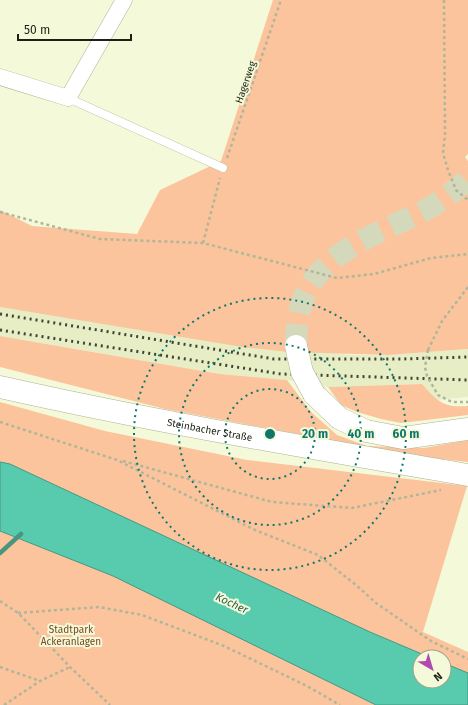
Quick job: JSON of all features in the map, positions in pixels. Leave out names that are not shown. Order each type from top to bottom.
[{"type":"main road","points":[[296,346],[302,372],[314,394],[339,418],[366,431],[403,438],[468,429]]},
{"type":"main road","name":"Steinbacher Straße","points":[[0,386],[49,398],[266,440],[468,475]]},
{"type":"street","points":[[0,77],[68,98],[124,0]]},
{"type":"lane","points":[[68,98],[223,168]]},
{"type":"path","name":"Hagerweg","points":[[203,243],[223,168],[281,0]]},
{"type":"path","points":[[444,0],[445,134],[443,153],[456,190],[468,200]]},
{"type":"path","points":[[0,212],[100,239],[203,243],[337,278],[374,274],[431,258],[468,254]]},
{"type":"path","points":[[468,287],[442,321],[428,350],[425,367],[427,376],[438,395],[452,402],[468,402]]},
{"type":"path","points":[[0,422],[117,460],[272,502],[352,508],[441,490]]},
{"type":"path","points":[[117,460],[255,530],[318,555],[356,584],[376,604],[431,641],[468,659]]},
{"type":"path","points":[[0,601],[18,613],[70,667],[110,705]]},
{"type":"path","points":[[18,613],[100,607],[142,615],[224,646],[307,686],[340,705]]},
{"type":"path","points":[[0,667],[40,681]]},
{"type":"path","points":[[4,705],[40,681],[70,667]]},
{"type":"shaded area","points":[[0,307],[119,325],[351,355],[388,355],[468,349],[468,397],[436,400],[422,384],[328,387],[287,380],[220,374],[0,336]]},
{"type":"green space","points":[[273,0],[468,0],[468,154],[465,157],[468,161],[468,349],[388,355],[288,352],[242,347],[0,307],[0,210],[32,226],[137,234],[160,190],[221,161]]},
{"type":"green space","points":[[0,336],[220,374],[287,380],[311,412],[337,435],[367,446],[424,448],[468,440],[468,462],[370,451],[303,435],[165,409],[0,367]]},
{"type":"green space","points":[[422,384],[437,399],[447,405],[468,406],[468,415],[401,423],[381,419],[357,412],[341,405],[328,387]]},
{"type":"green space","points":[[0,402],[105,431],[247,460],[467,486],[423,632],[468,652],[468,673],[452,666],[452,649],[412,650],[370,632],[10,464],[0,462]]},
{"type":"green space","name":"Stadtpark Ackeranlagen","points":[[0,531],[113,575],[376,705],[0,705]]},
{"type":"water","name":"Kocher","points":[[0,462],[10,464],[370,632],[412,650],[412,689],[452,689],[452,666],[468,673],[468,705],[376,705],[113,576],[0,531]]},
{"type":"waterway","points":[[0,553],[21,534]]},
{"type":"tunnel","points":[[296,346],[301,305],[312,282],[323,269],[350,247],[429,208],[449,195],[468,179]]},
{"type":"railway","points":[[0,314],[274,359],[401,359],[468,357]]},
{"type":"railway","points":[[0,330],[281,374],[468,380]]}]
